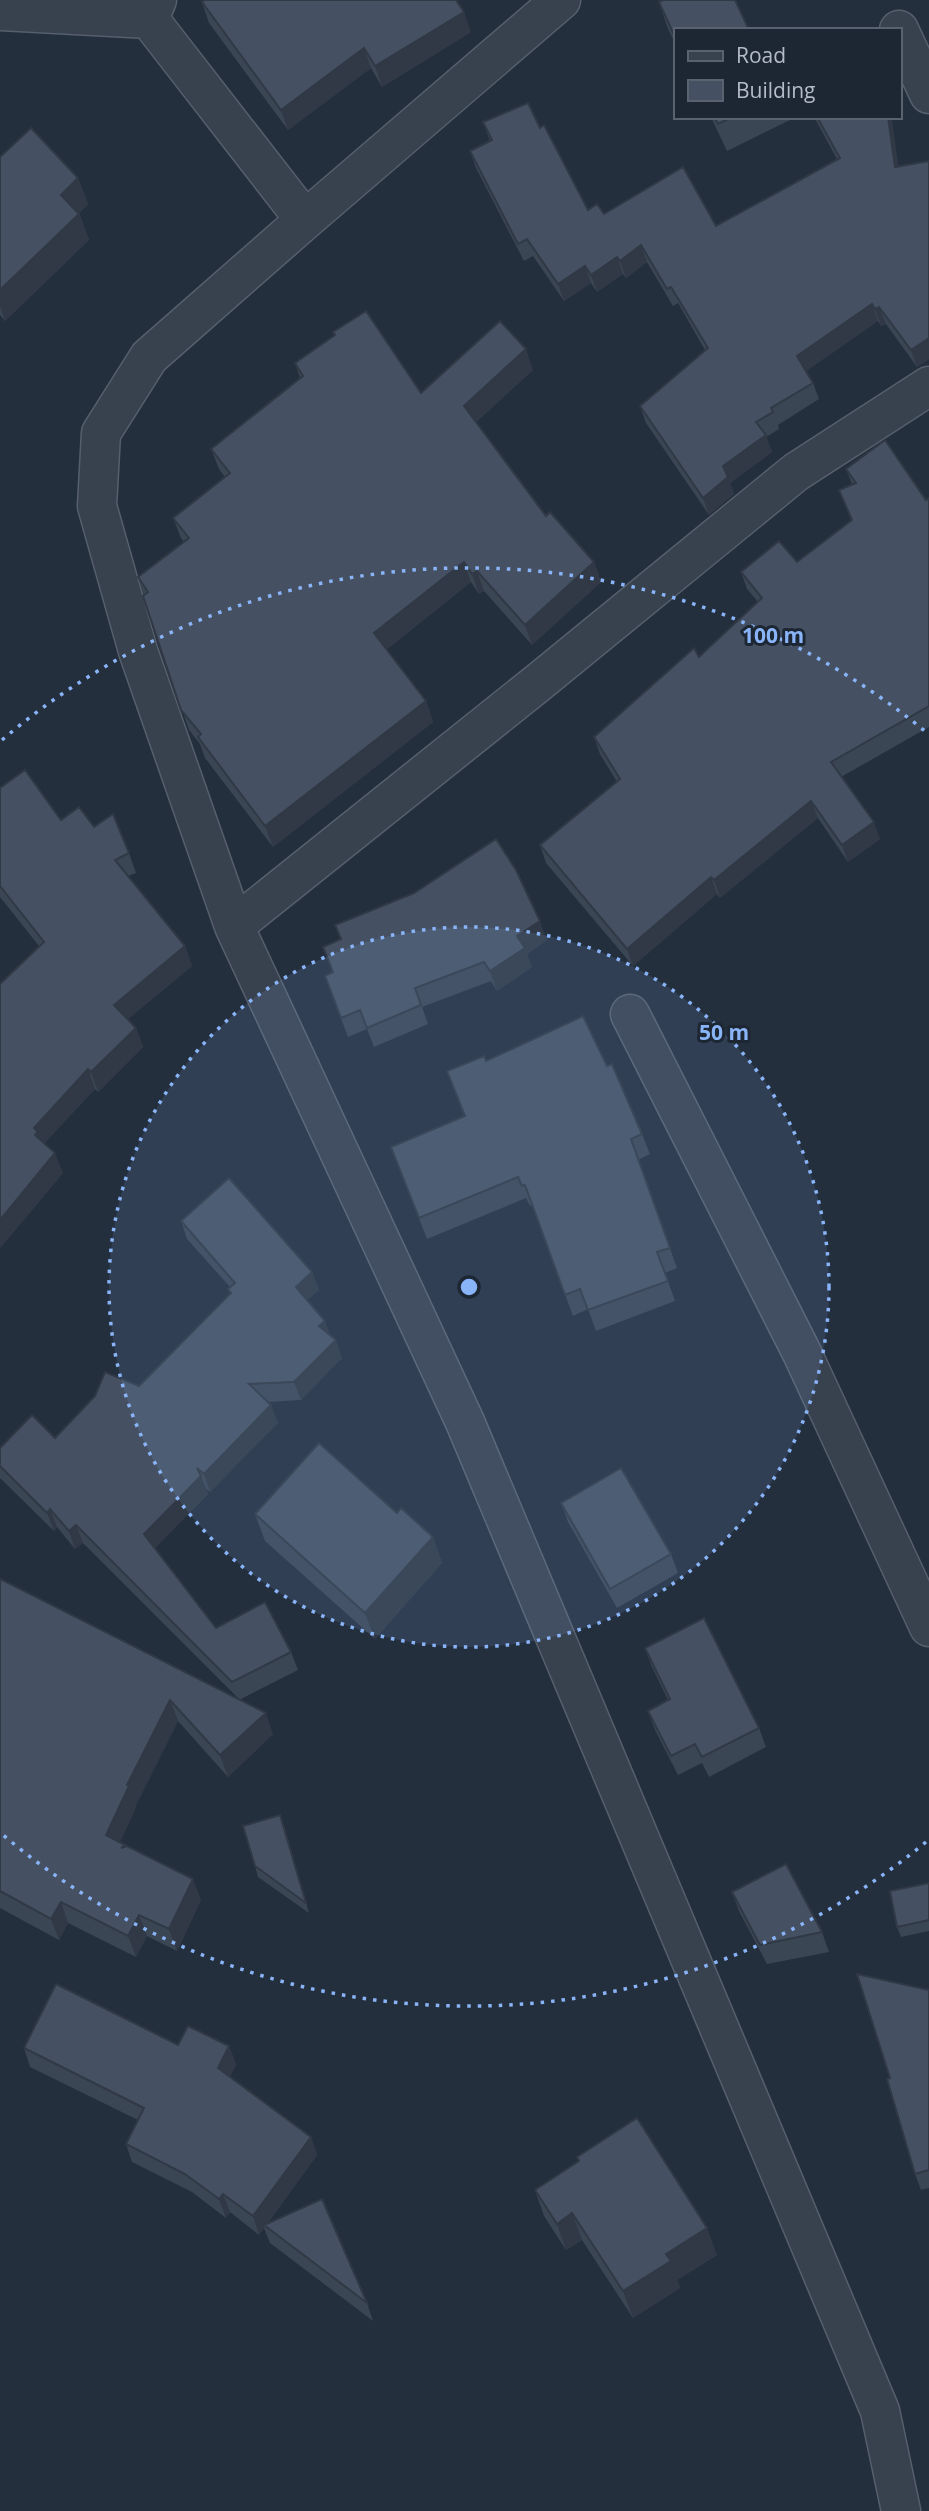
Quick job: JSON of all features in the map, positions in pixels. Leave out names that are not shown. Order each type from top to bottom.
[{"type":"street","points":[[561,0],[149,357],[101,433],[97,506],[138,652],[234,926],[476,1448],[880,2411],[901,2511]]},
{"type":"street","points":[[885,0],[898,28]]},
{"type":"street","points":[[0,12],[153,9],[304,220]]},
{"type":"street","points":[[901,34],[929,94]]},
{"type":"street","points":[[234,926],[796,472],[929,386]]},
{"type":"street","points":[[630,1013],[802,1353],[929,1627]]},
{"type":"building","points":[[456,0],[464,12],[375,66],[364,48],[281,110],[202,2]]},
{"type":"building","points":[[735,0],[748,28],[674,28],[674,35],[659,2]]},
{"type":"building","points":[[528,103],[540,128],[544,125],[588,210],[597,204],[604,214],[683,167],[716,226],[840,158],[818,119],[888,119],[895,167],[929,161],[929,338],[911,350],[879,307],[875,309],[872,304],[797,356],[813,383],[771,408],[773,412],[756,422],[766,435],[723,466],[728,477],[703,498],[640,406],[708,348],[671,287],[667,289],[641,245],[620,261],[617,257],[591,275],[585,266],[558,284],[527,239],[518,244],[470,151],[492,140],[483,122]]},
{"type":"building","points":[[715,119],[728,119],[718,124]]},
{"type":"building","points":[[31,128],[78,178],[61,195],[79,214],[0,290],[0,157]]},
{"type":"building","points":[[366,311],[421,393],[500,321],[526,349],[464,406],[546,516],[550,512],[594,562],[525,625],[477,571],[472,574],[464,562],[374,633],[426,701],[265,826],[198,737],[201,734],[181,710],[143,596],[148,592],[138,577],[189,538],[173,518],[230,473],[211,449],[303,376],[295,363],[335,335],[333,332]]},
{"type":"building","points":[[885,440],[926,500],[929,498],[929,706],[831,762],[874,822],[842,845],[811,801],[714,880],[711,877],[627,949],[540,845],[620,779],[594,737],[694,648],[699,657],[762,598],[741,572],[779,541],[797,562],[852,520],[839,490],[856,483],[846,469]]},
{"type":"building","points":[[25,770],[61,820],[79,807],[94,827],[113,814],[129,853],[115,860],[185,946],[114,1005],[136,1028],[91,1072],[88,1069],[34,1128],[38,1132],[35,1135],[55,1153],[0,1220],[0,984],[44,942],[0,886],[0,788]]},
{"type":"building","points":[[496,839],[516,870],[540,921],[517,936],[525,948],[490,971],[484,962],[415,988],[421,1005],[367,1028],[360,1010],[341,1018],[325,976],[333,972],[323,947],[341,939],[335,925],[414,893]]},
{"type":"building","points":[[583,1016],[607,1066],[612,1064],[642,1134],[631,1139],[670,1248],[657,1252],[668,1281],[588,1310],[580,1289],[565,1295],[525,1185],[522,1186],[518,1177],[419,1218],[391,1147],[465,1116],[447,1071],[484,1056],[486,1061]]},
{"type":"building","points":[[229,1178],[312,1272],[296,1287],[325,1321],[319,1326],[336,1340],[294,1382],[249,1384],[271,1405],[204,1474],[197,1468],[201,1476],[144,1534],[216,1628],[265,1602],[291,1652],[232,1682],[76,1525],[69,1531],[50,1509],[47,1513],[0,1466],[0,1448],[32,1415],[55,1438],[95,1396],[105,1372],[139,1386],[231,1293],[228,1289],[235,1283],[181,1221]]},
{"type":"building","points":[[319,1443],[397,1513],[401,1508],[433,1537],[365,1613],[255,1514]]},
{"type":"building","points":[[621,1468],[671,1554],[610,1589],[561,1503]]},
{"type":"building","points":[[0,1579],[266,1713],[220,1755],[170,1700],[127,1785],[129,1786],[106,1835],[125,1845],[121,1848],[127,1846],[193,1879],[169,1929],[139,1915],[128,1936],[61,1902],[51,1919],[0,1891]]},
{"type":"building","points":[[704,1618],[759,1728],[702,1757],[695,1744],[671,1756],[648,1711],[670,1699],[645,1648]]},
{"type":"building","points":[[280,1815],[306,1903],[255,1866],[243,1826]]},
{"type":"building","points":[[786,1864],[822,1932],[760,1945],[732,1892]]},
{"type":"building","points":[[929,1883],[929,1920],[897,1927],[890,1891]]},
{"type":"building","points":[[857,1974],[929,1990],[929,2170],[915,2174],[887,2079],[890,2078]]},
{"type":"building","points":[[56,1984],[178,2045],[188,2026],[229,2046],[218,2068],[311,2137],[253,2216],[223,2194],[219,2199],[185,2174],[126,2144],[144,2108],[24,2048]]},
{"type":"building","points":[[637,2118],[707,2228],[666,2254],[671,2261],[623,2291],[572,2213],[557,2224],[535,2190],[579,2161],[577,2157]]},
{"type":"building","points":[[322,2199],[367,2303],[264,2225]]}]
